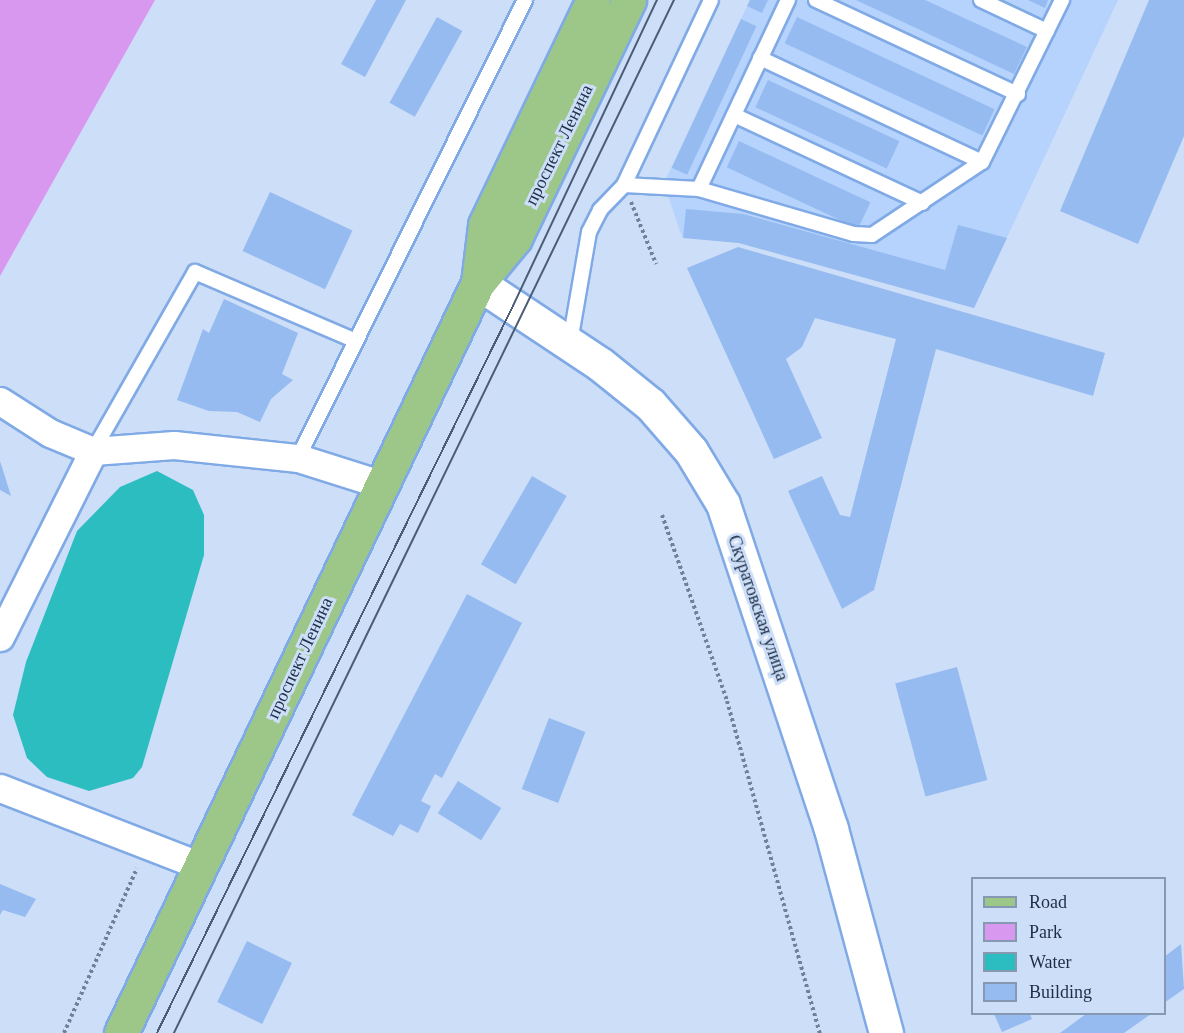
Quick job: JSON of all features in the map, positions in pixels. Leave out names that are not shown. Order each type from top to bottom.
[{"type":"main road","name":"проспект Ленина","points":[[478,283],[485,225],[593,0]]},
{"type":"main road","name":"проспект Ленина","points":[[121,1033],[478,283],[515,238],[629,0]]},
{"type":"street","name":"Скуратовская улица","points":[[478,283],[570,344],[650,404],[691,451],[723,504],[831,829],[886,1033]]},
{"type":"street","points":[[0,401],[50,433],[93,451],[174,445],[298,458],[383,485]]},
{"type":"street","points":[[0,637],[93,451]]},
{"type":"street","points":[[0,788],[201,867]]},
{"type":"lane","points":[[298,458],[354,340],[525,0]]},
{"type":"lane","points":[[570,344],[589,232],[600,210],[624,184],[711,0]]},
{"type":"lane","points":[[699,189],[788,0]]},
{"type":"lane","points":[[816,0],[1018,94]]},
{"type":"lane","points":[[981,0],[1047,31]]},
{"type":"lane","points":[[624,184],[699,189],[864,236],[923,203],[982,162],[1018,94],[1062,0]]},
{"type":"lane","points":[[760,58],[982,162]]},
{"type":"lane","points":[[734,115],[923,203]]},
{"type":"lane","points":[[93,451],[195,272],[354,340]]},
{"type":"path","points":[[624,184],[656,264]]},
{"type":"path","points":[[663,514],[727,701],[820,1033]]},
{"type":"path","points":[[64,1033],[106,947],[146,845]]},
{"type":"shaded area","points":[[750,0],[1118,0],[974,308],[739,243],[682,237],[664,183]]},
{"type":"green space","points":[[0,0],[155,0],[0,276]]},
{"type":"water","points":[[157,471],[193,490],[204,515],[204,555],[142,767],[133,778],[89,791],[47,777],[27,758],[13,715],[26,662],[77,531],[120,487]]},
{"type":"building","points":[[376,0],[406,0],[365,77],[341,64]]},
{"type":"building","points":[[750,0],[768,0],[762,13],[747,6]]},
{"type":"building","points":[[856,0],[925,0],[1027,47],[1014,74]]},
{"type":"building","points":[[1028,0],[1048,0],[1045,8]]},
{"type":"building","points":[[1149,0],[1184,0],[1184,136],[1138,244],[1060,211]]},
{"type":"building","points":[[437,17],[462,31],[415,117],[389,103]]},
{"type":"building","points":[[797,17],[995,109],[982,135],[785,43]]},
{"type":"building","points":[[741,19],[756,26],[687,175],[672,168]]},
{"type":"building","points":[[768,80],[899,141],[887,168],[755,107]]},
{"type":"building","points":[[739,141],[870,202],[858,229],[727,167]]},
{"type":"building","points":[[270,192],[352,230],[325,289],[243,251]]},
{"type":"building","points":[[686,209],[743,214],[945,270],[958,225],[1007,238],[974,308],[739,243],[683,238]]},
{"type":"building","points":[[738,247],[1105,353],[1093,396],[936,349],[874,590],[842,609],[788,491],[822,476],[840,515],[850,517],[896,339],[815,318],[802,347],[786,359],[822,438],[774,459],[687,268]]},
{"type":"building","points":[[224,299],[298,333],[282,374],[293,380],[271,399],[260,422],[237,412],[209,411],[177,400],[203,329],[209,333]]},
{"type":"building","points":[[0,461],[2,467],[11,496],[0,490]]},
{"type":"building","points":[[532,476],[567,496],[516,584],[481,564]]},
{"type":"building","points":[[467,594],[522,623],[442,778],[435,774],[421,801],[431,806],[418,833],[400,824],[393,836],[352,815]]},
{"type":"building","points":[[957,667],[987,780],[925,797],[895,684]]},
{"type":"building","points":[[549,718],[585,732],[558,803],[522,789]]},
{"type":"building","points":[[458,781],[501,808],[481,840],[438,813]]},
{"type":"building","points":[[0,884],[36,899],[25,917],[3,910],[0,915]]},
{"type":"building","points":[[247,941],[292,963],[262,1024],[217,1002]]},
{"type":"building","points":[[1181,944],[1184,989],[1166,1002],[1166,955]]},
{"type":"building","points":[[994,1015],[1030,1015],[1032,1019],[1002,1032]]},
{"type":"building","points":[[1085,1015],[1150,1015],[1124,1033],[1060,1033]]},
{"type":"tram line","points":[[157,1033],[513,306],[657,0]]},
{"type":"tram line","points":[[174,1033],[674,0]]}]
